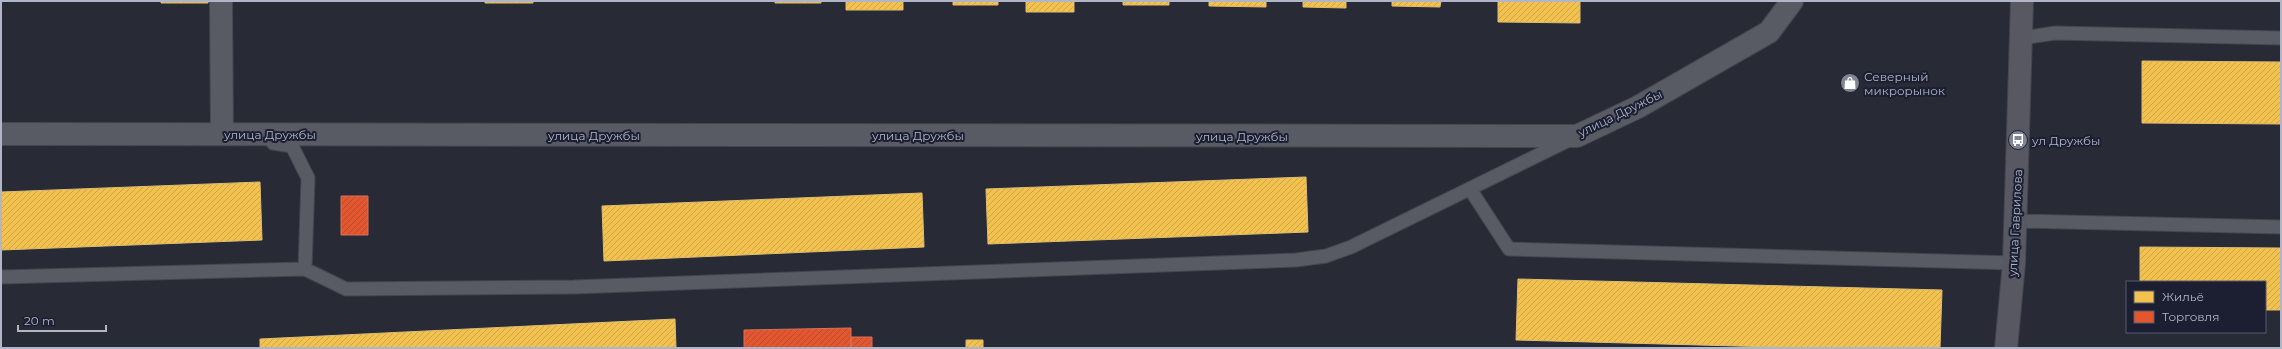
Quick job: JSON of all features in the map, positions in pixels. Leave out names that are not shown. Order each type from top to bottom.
[{"type":"street","points":[[221,1],[222,134]]},
{"type":"street","name":"улица Дружбы","points":[[1,134],[1577,136],[1638,107],[1769,32],[1792,1]]},
{"type":"street","name":"улица Гаврилова","points":[[2006,348],[2014,263],[2016,221],[2022,1]]},
{"type":"lane","points":[[2022,38],[2055,33],[2281,38]]},
{"type":"lane","points":[[222,134],[292,146],[308,178],[305,269]]},
{"type":"lane","points":[[1,277],[305,269],[346,289],[574,287],[1296,260],[1326,256],[1351,246],[1577,136]]},
{"type":"lane","points":[[1470,188],[1509,249],[2014,263]]},
{"type":"lane","points":[[2016,221],[2281,227]]},
{"type":"building: Жильё","points":[[161,1],[208,1],[208,3],[161,3]]},
{"type":"building: Жильё","points":[[485,1],[533,1],[533,3],[485,3]]},
{"type":"building: Жильё","points":[[775,1],[821,1],[821,3],[775,3]]},
{"type":"building: Жильё","points":[[846,1],[903,1],[903,10],[846,10]]},
{"type":"building: Жильё","points":[[953,1],[998,1],[998,5],[953,5]]},
{"type":"building: Жильё","points":[[1026,1],[1074,1],[1074,12],[1026,12]]},
{"type":"building: Жильё","points":[[1123,1],[1169,1],[1169,5],[1123,5]]},
{"type":"building: Жильё","points":[[1209,1],[1266,1],[1266,7],[1209,6]]},
{"type":"building: Жильё","points":[[1303,1],[1346,1],[1346,8],[1303,7]]},
{"type":"building: Жильё","points":[[1392,1],[1441,1],[1440,7],[1392,6]]},
{"type":"building: Жильё","points":[[1498,1],[1580,1],[1580,23],[1498,22]]},
{"type":"building: Жильё","points":[[2142,61],[2281,62],[2281,124],[2142,123]]},
{"type":"building: Жильё","points":[[1306,177],[1308,232],[988,244],[986,189]]},
{"type":"building: Жильё","points":[[260,182],[262,240],[1,250],[1,192]]},
{"type":"building: Жильё","points":[[922,193],[924,247],[604,261],[602,206]]},
{"type":"building: Жильё","points":[[2140,247],[2281,248],[2281,310],[2266,310],[2266,281],[2140,281]]},
{"type":"building: Жильё","points":[[1518,279],[1942,290],[1940,348],[1810,348],[1516,340]]},
{"type":"building: Жильё","points":[[675,319],[676,348],[260,348],[260,339]]},
{"type":"building: Жильё","points":[[966,340],[983,340],[983,348],[966,348]]},
{"type":"building: Торговля","points":[[341,196],[368,196],[368,235],[341,235]]},
{"type":"building: Торговля","points":[[851,328],[851,348],[744,348],[744,330]]},
{"type":"building: Торговля","points":[[851,337],[872,337],[872,348],[851,348]]},
{"type":"place","name":"Северный микрорынок","points":[[1850,83]]},
{"type":"place","name":"ул Дружбы","points":[[2018,140]]}]
